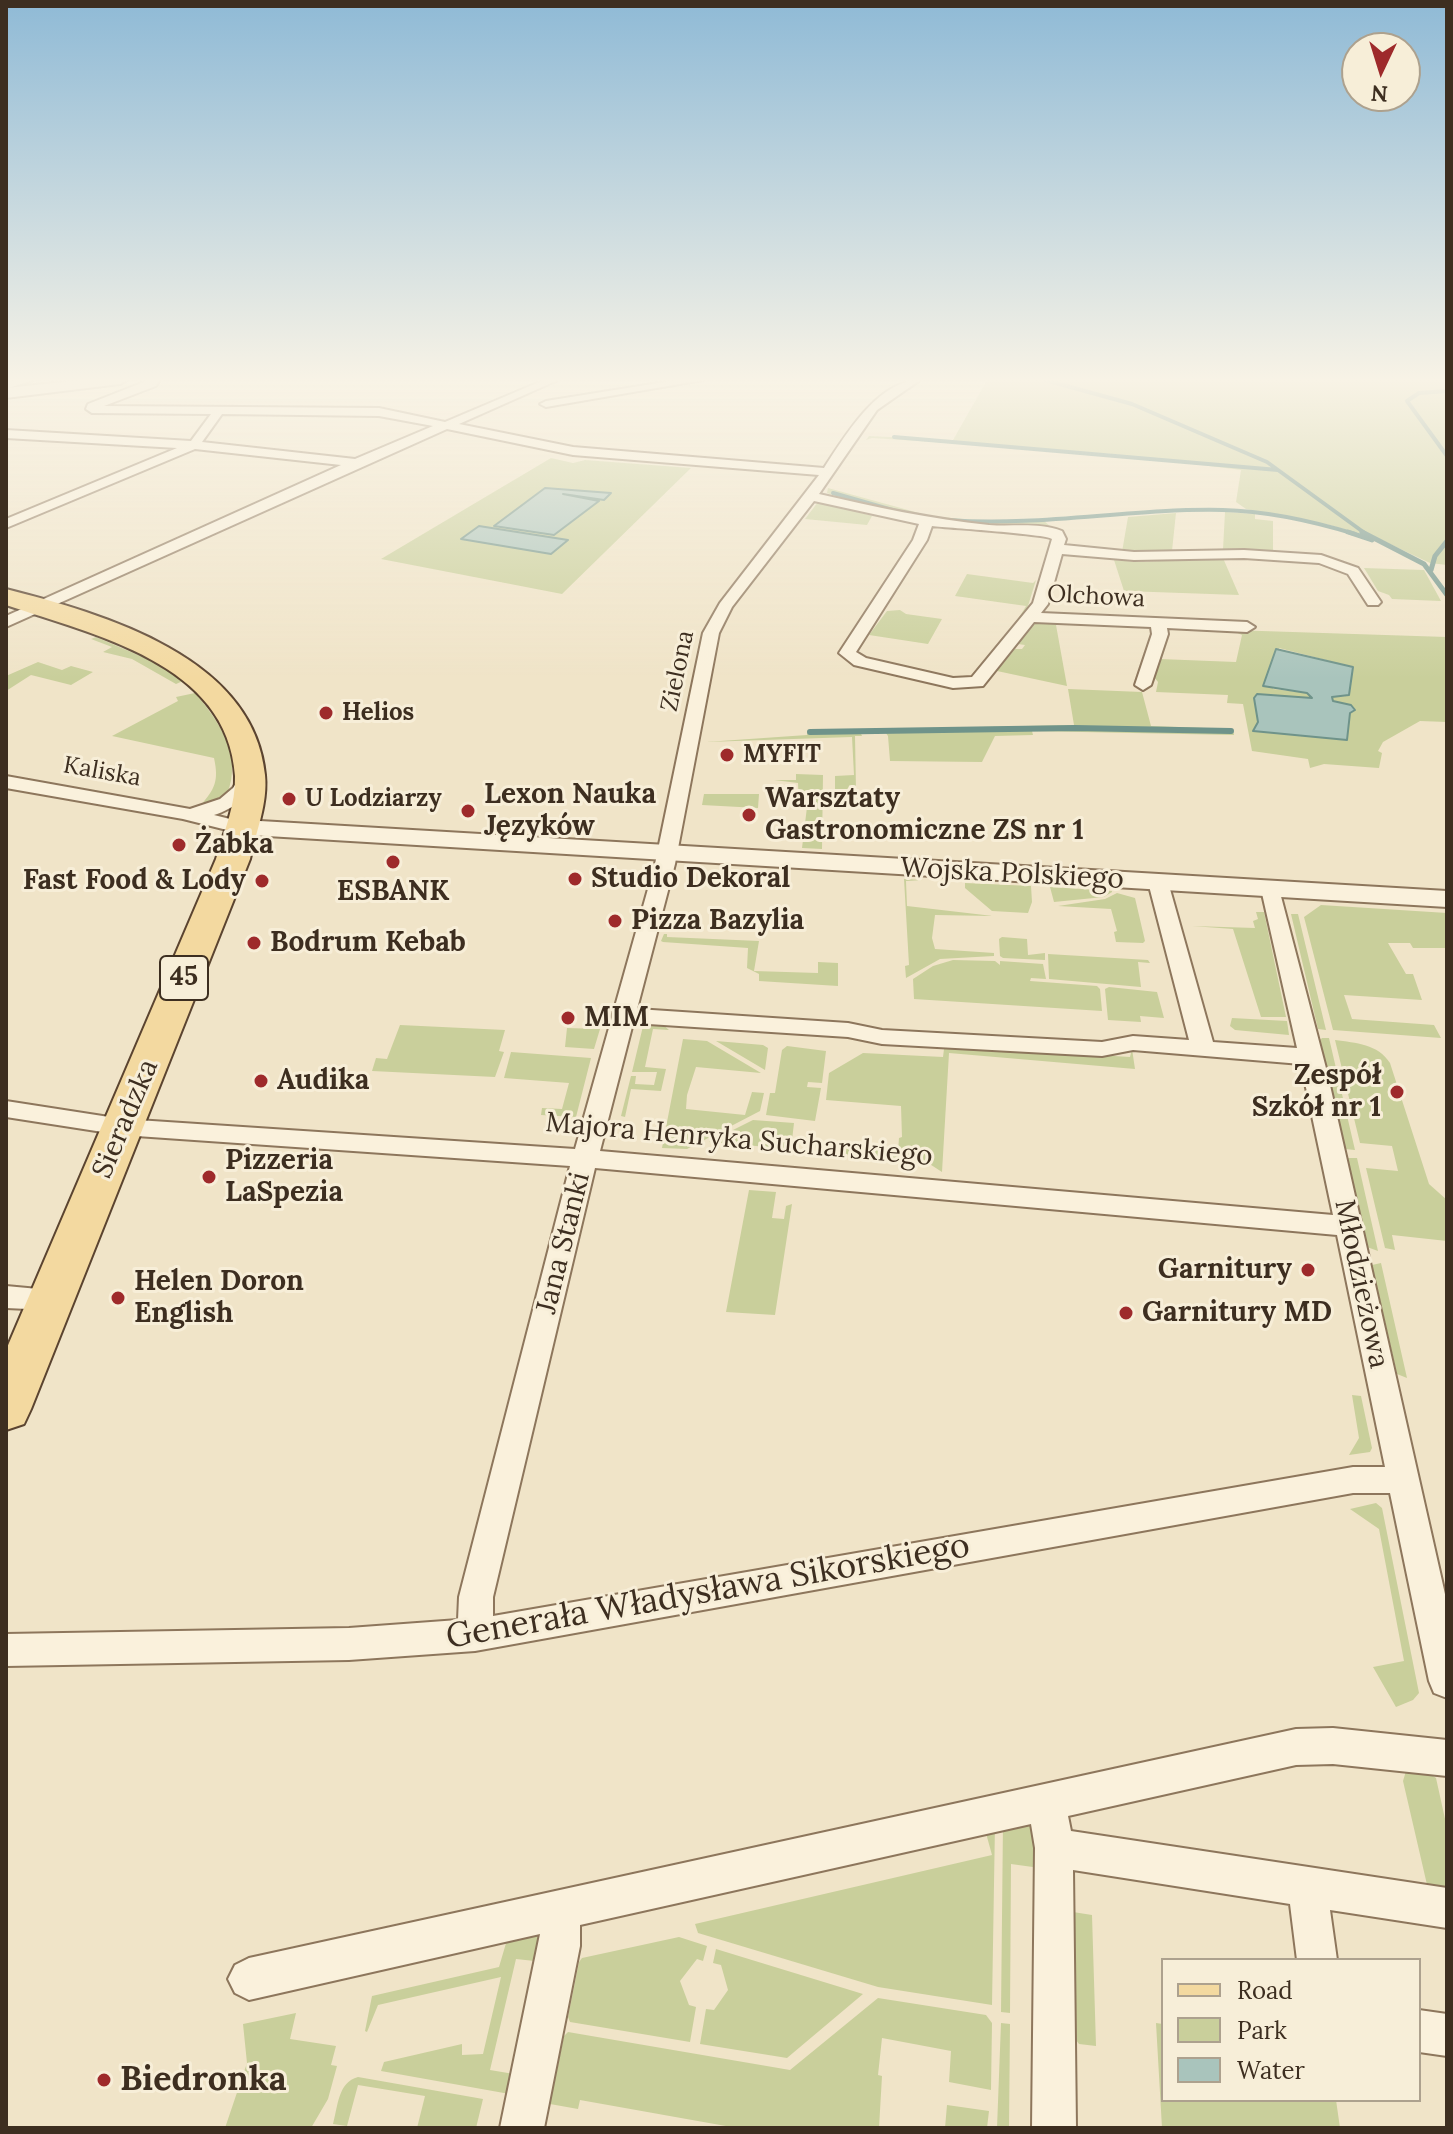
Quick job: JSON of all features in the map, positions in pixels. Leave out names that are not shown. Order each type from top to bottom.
[{"type":"main road","name":"45","points":[[6,597],[139,643],[197,677],[221,698],[243,732],[250,776],[243,828]]},
{"type":"main road","name":"Sieradzka","points":[[6,1409],[28,1298],[122,1127],[243,828]]},
{"type":"street","points":[[6,524],[112,480]]},
{"type":"street","points":[[6,622],[321,480]]},
{"type":"street","name":"Zielona","points":[[667,854],[714,626],[725,606],[823,480]]},
{"type":"street","points":[[811,496],[927,522]]},
{"type":"street","name":"Olchowa","points":[[927,522],[1001,530],[1046,530],[1059,537],[1056,549],[1043,598],[1032,617],[977,682],[953,683],[860,662],[847,653],[920,540],[927,522]]},
{"type":"street","name":"Olchowa","points":[[1056,549],[1134,556],[1244,554],[1321,559],[1353,571],[1373,602]]},
{"type":"street","name":"Olchowa","points":[[1032,617],[1247,627]]},
{"type":"street","name":"Olchowa","points":[[1143,685],[1160,634],[1158,624]]},
{"type":"street","name":"Kaliska","points":[[188,814],[232,801],[244,789],[250,776]]},
{"type":"street","name":"Kaliska","points":[[6,782],[188,814],[243,828]]},
{"type":"street","name":"Wojska Polskiego","points":[[243,828],[1447,899]]},
{"type":"street","name":"Jana Stanki","points":[[475,1635],[476,1597],[585,1158],[667,854]]},
{"type":"street","points":[[1158,882],[1203,1048]]},
{"type":"street","name":"Młodzieżowa","points":[[1271,889],[1349,1226],[1446,1674]]},
{"type":"street","points":[[624,1015],[848,1030],[882,1037],[1102,1049],[1133,1043],[1311,1057]]},
{"type":"street","name":"Majora Henryka Sucharskiego","points":[[6,1109],[122,1127],[585,1158],[1349,1226]]},
{"type":"street","name":"Generała Władysława Sikorskiego","points":[[6,1650],[349,1644],[475,1635],[1353,1480],[1404,1480]]},
{"type":"street","points":[[249,1979],[1296,1747],[1333,1746],[1447,1758]]},
{"type":"street","points":[[1047,1802],[1054,1848],[1054,2128]]},
{"type":"street","points":[[1054,1848],[1447,1908]]},
{"type":"street","points":[[1307,1886],[1317,1958]]},
{"type":"street","points":[[522,2128],[560,1946],[560,1911]]},
{"type":"street","points":[[1421,2031],[1447,2035]]},
{"type":"green space","points":[[515,480],[679,480],[562,594],[381,559]]},
{"type":"green space","points":[[1240,480],[1447,480],[1447,565],[1430,563],[1379,539],[1326,524],[1246,509],[1236,502]]},
{"type":"green space","points":[[828,488],[930,516],[997,522],[1043,520],[1051,527],[1000,528],[938,521],[849,501],[827,493]]},
{"type":"green space","points":[[818,502],[881,518],[872,516],[867,525],[805,519]]},
{"type":"green space","points":[[1225,512],[1255,514],[1255,519],[1273,521],[1273,551],[1223,549]]},
{"type":"green space","points":[[1176,513],[1172,551],[1122,552],[1128,517]]},
{"type":"green space","points":[[1223,558],[1239,595],[1124,591],[1114,560],[1138,562]]},
{"type":"green space","points":[[1364,568],[1424,570],[1441,601],[1392,599],[1378,591]]},
{"type":"green space","points":[[967,574],[1033,583],[1036,580],[1028,606],[1017,621],[1026,606],[955,596]]},
{"type":"green space","points":[[900,610],[906,614],[942,619],[928,644],[869,635],[887,611]]},
{"type":"green space","points":[[1067,623],[1056,625],[1067,686],[997,671],[1015,649],[1022,649],[1025,645],[1018,644],[1035,624]]},
{"type":"green space","points":[[1231,630],[1447,637],[1447,722],[1420,721],[1383,742],[1378,751],[1382,753],[1379,768],[1324,764],[1310,768],[1308,759],[1252,751],[1243,704],[1227,703],[1228,695],[1156,692],[1158,682],[1154,677],[1160,659],[1236,662],[1242,635]],"holes":[[[1279,648],[1353,667],[1347,696],[1332,697],[1333,701],[1351,705],[1354,711],[1350,712],[1347,740],[1253,730],[1258,722],[1254,698],[1263,694],[1312,698],[1307,693],[1273,689]]]},
{"type":"green space","points":[[96,637],[152,661],[183,681],[176,684],[132,659],[103,652],[112,647],[91,639]]},
{"type":"green space","points":[[38,662],[62,670],[71,666],[93,672],[71,685],[31,675],[6,691],[6,676]]},
{"type":"green space","points":[[1068,689],[1142,692],[1151,726],[1233,729],[1234,735],[1032,731],[1033,735],[995,736],[982,762],[890,761],[888,736],[883,729],[1074,725]]},
{"type":"green space","points":[[195,693],[220,727],[232,766],[227,794],[200,806],[214,784],[214,758],[112,736],[178,701],[176,697]]},
{"type":"green space","points":[[859,729],[862,736],[855,736],[856,790],[838,790],[837,795],[835,776],[854,775],[852,737],[706,742],[807,735],[808,730]]},
{"type":"green space","points":[[796,774],[823,775],[822,849],[802,848],[807,807],[799,807],[798,783],[774,780],[796,780]]},
{"type":"green space","points":[[704,794],[759,794],[758,808],[702,805]]},
{"type":"green space","points":[[904,879],[923,880],[906,881],[907,906],[993,916],[935,915],[932,938],[935,949],[994,953],[994,956],[940,959],[906,978],[905,966],[909,965]]},
{"type":"green space","points":[[965,883],[1031,886],[1032,902],[1028,913],[992,911],[965,888]]},
{"type":"green space","points":[[1050,887],[1112,892],[1104,897],[1054,902]]},
{"type":"green space","points":[[1117,893],[1135,898],[1143,943],[1116,942],[1114,932],[1117,931],[1111,909],[1058,906],[1105,899]]},
{"type":"green space","points":[[1321,905],[1447,913],[1447,948],[1413,948],[1410,943],[1388,943],[1406,974],[1413,974],[1422,1000],[1344,995],[1352,1019],[1434,1025],[1441,1038],[1333,1030],[1304,917]]},
{"type":"green space","points":[[1256,912],[1264,912],[1286,1017],[1261,1017],[1233,929],[1192,926],[1255,928],[1253,921],[1258,919]]},
{"type":"green space","points":[[1291,914],[1298,914],[1326,1030],[1318,1029]]},
{"type":"green space","points":[[664,934],[667,937],[759,941],[754,971],[818,973],[818,962],[838,963],[838,986],[759,981],[759,974],[747,968],[748,948],[663,942]]},
{"type":"green space","points":[[999,939],[1027,939],[1028,955],[1045,953],[1045,960],[1003,958],[1000,956]]},
{"type":"green space","points":[[1048,954],[1148,960],[1150,963],[1138,962],[1141,987],[1049,979]]},
{"type":"green space","points":[[953,960],[995,961],[1000,965],[1000,961],[1043,964],[1046,979],[1031,978],[1030,981],[1097,986],[1102,1011],[914,999],[913,979],[933,966]]},
{"type":"green space","points":[[1105,989],[1157,992],[1164,1018],[1140,1016],[1141,1022],[1108,1020]]},
{"type":"green space","points":[[1232,1018],[1287,1021],[1289,1035],[1235,1030],[1230,1026]]},
{"type":"green space","points":[[644,1022],[661,1023],[669,1030],[653,1029],[645,1067],[666,1069],[661,1091],[631,1089],[625,1117],[621,1116],[631,1076],[636,1076],[635,1084],[654,1085],[657,1072],[632,1072]]},
{"type":"green space","points":[[400,1025],[505,1030],[499,1051],[504,1052],[495,1077],[372,1071],[376,1058],[387,1059]]},
{"type":"green space","points":[[567,1028],[600,1029],[594,1049],[565,1047]]},
{"type":"green space","points":[[1322,1038],[1329,1038],[1355,1150],[1345,1149]]},
{"type":"green space","points":[[683,1039],[707,1041],[761,1073],[696,1067],[686,1109],[745,1115],[752,1092],[764,1093],[760,1111],[687,1149],[662,1148]]},
{"type":"green space","points":[[1335,1040],[1373,1048],[1390,1063],[1429,1184],[1447,1200],[1447,1241],[1392,1235],[1395,1250],[1385,1248],[1366,1168],[1398,1171],[1392,1146],[1360,1143]]},
{"type":"green space","points":[[716,1041],[763,1045],[768,1048],[765,1070]]},
{"type":"green space","points":[[787,1046],[826,1051],[822,1083],[808,1082],[807,1087],[821,1088],[815,1121],[766,1115],[770,1093],[775,1093],[782,1050]]},
{"type":"green space","points":[[954,1046],[1130,1057],[1132,1049],[1135,1069],[949,1053],[942,1172],[925,1161],[820,1152],[820,1145],[898,1152],[899,1138],[902,1137],[901,1106],[826,1100],[829,1073],[863,1053],[943,1057],[944,1049]]},
{"type":"green space","points":[[511,1052],[591,1058],[576,1117],[541,1115],[542,1108],[562,1109],[569,1083],[504,1078]]},
{"type":"green space","points":[[753,1120],[794,1123],[791,1149],[709,1142]]},
{"type":"green space","points":[[1348,1158],[1357,1158],[1378,1251],[1367,1247]]},
{"type":"green space","points":[[749,1190],[776,1192],[772,1218],[784,1219],[786,1206],[792,1204],[775,1315],[726,1312]]},
{"type":"green space","points":[[1381,1263],[1407,1378],[1397,1374],[1372,1265]]},
{"type":"green space","points":[[1352,1395],[1361,1396],[1372,1448],[1370,1452],[1349,1455],[1359,1438]]},
{"type":"green space","points":[[1376,1503],[1382,1508],[1419,1693],[1413,1700],[1396,1707],[1373,1667],[1404,1661],[1379,1529],[1350,1509]]},
{"type":"green space","points":[[1406,1771],[1430,1774],[1436,1778],[1447,1828],[1447,1888],[1428,1889],[1403,1781]]},
{"type":"green space","points":[[1003,1822],[1028,1822],[1036,1829],[1040,1868],[1011,1864],[1010,2013],[1001,2012]]},
{"type":"green space","points":[[995,1824],[992,2005],[878,1987],[698,1933],[695,1924],[992,1855],[984,1826]]},
{"type":"green space","points":[[1073,1912],[1092,1915],[1096,2046],[1079,2044],[1076,2040]]},
{"type":"green space","points":[[541,1932],[544,1962],[516,1959],[490,2070],[520,2075],[515,2095],[381,2071],[384,2062],[462,2044],[462,2055],[483,2054],[501,1977],[378,2005],[367,2032],[372,1996],[499,1967],[509,1933]]},
{"type":"green space","points":[[679,1937],[707,1946],[703,1961],[697,1959],[680,1981],[689,2005],[696,2007],[690,2042],[570,2022],[568,2017],[582,1958]]},
{"type":"green space","points":[[716,1949],[863,1994],[787,2058],[700,2044],[706,2009],[714,2010],[728,1990],[721,1965],[713,1963]]},
{"type":"green space","points":[[878,1998],[986,2015],[992,2023],[991,2090],[949,2082],[951,2051],[882,2038],[878,2075],[882,2076],[879,2128],[737,2128],[580,2100],[578,2109],[550,2104],[564,2036],[568,2032],[790,2070]]},
{"type":"green space","points":[[296,2013],[290,2039],[336,2046],[331,2065],[337,2066],[328,2099],[311,2128],[225,2128],[247,2063],[243,2024]]},
{"type":"green space","points":[[1001,2023],[1010,2024],[1009,2128],[997,2128]]},
{"type":"green space","points":[[1156,2023],[1161,2024],[1161,2102],[1336,2102],[1340,2128],[1162,2128]]},
{"type":"green space","points":[[358,2077],[483,2099],[476,2128],[417,2128],[425,2096],[358,2085],[347,2126],[333,2124],[343,2089]]},
{"type":"green space","points":[[947,2105],[989,2111],[987,2128],[945,2128]]},
{"type":"water","points":[[545,488],[611,493],[604,500],[563,494],[599,501],[554,535],[494,526]]},
{"type":"water","points":[[479,526],[568,540],[551,554],[461,539]]},
{"type":"water","points":[[1276,649],[1353,667],[1349,695],[1332,697],[1333,701],[1351,705],[1355,710],[1350,713],[1347,740],[1253,731],[1258,722],[1254,698],[1257,694],[1312,698],[1307,693],[1263,686]]},
{"type":"waterway","points":[[1291,480],[1366,534]]},
{"type":"waterway","points":[[833,493],[896,511]]},
{"type":"waterway","points":[[948,520],[1017,521],[1223,510],[1256,512],[1350,532]]},
{"type":"waterway","points":[[1350,532],[1355,534]]},
{"type":"waterway","points":[[1350,532],[1372,540]]},
{"type":"waterway","points":[[1362,532],[1424,564],[1447,595]]},
{"type":"waterway","points":[[1431,570],[1435,556],[1447,541]]},
{"type":"waterway","points":[[810,732],[1075,728],[1231,731]]},
{"type":"place","name":"Helios","points":[[326,713]]},
{"type":"place","name":"MYFIT","points":[[727,755]]},
{"type":"place","name":"U Lodziarzy","points":[[289,799]]},
{"type":"place","name":"Lexon Nauka Języków","points":[[468,811]]},
{"type":"place","name":"Warsztaty Gastronomiczne ZS nr 1","points":[[749,815]]},
{"type":"place","name":"Żabka","points":[[179,845]]},
{"type":"place","name":"ESBANK","points":[[393,862]]},
{"type":"place","name":"Studio Dekoral","points":[[575,879]]},
{"type":"place","name":"Fast Food & Lody","points":[[262,881]]},
{"type":"place","name":"Pizza Bazylia","points":[[615,921]]},
{"type":"place","name":"Bodrum Kebab","points":[[254,943]]},
{"type":"place","name":"MIM","points":[[568,1018]]},
{"type":"place","name":"Audika","points":[[261,1081]]},
{"type":"place","name":"Zespół Szkół nr 1","points":[[1397,1092]]},
{"type":"place","name":"Pizzeria LaSpezia","points":[[209,1177]]},
{"type":"place","name":"Garnitury","points":[[1308,1270]]},
{"type":"place","name":"Helen Doron English","points":[[118,1298]]},
{"type":"place","name":"Garnitury MD","points":[[1126,1313]]},
{"type":"place","name":"Biedronka","points":[[104,2080]]}]
